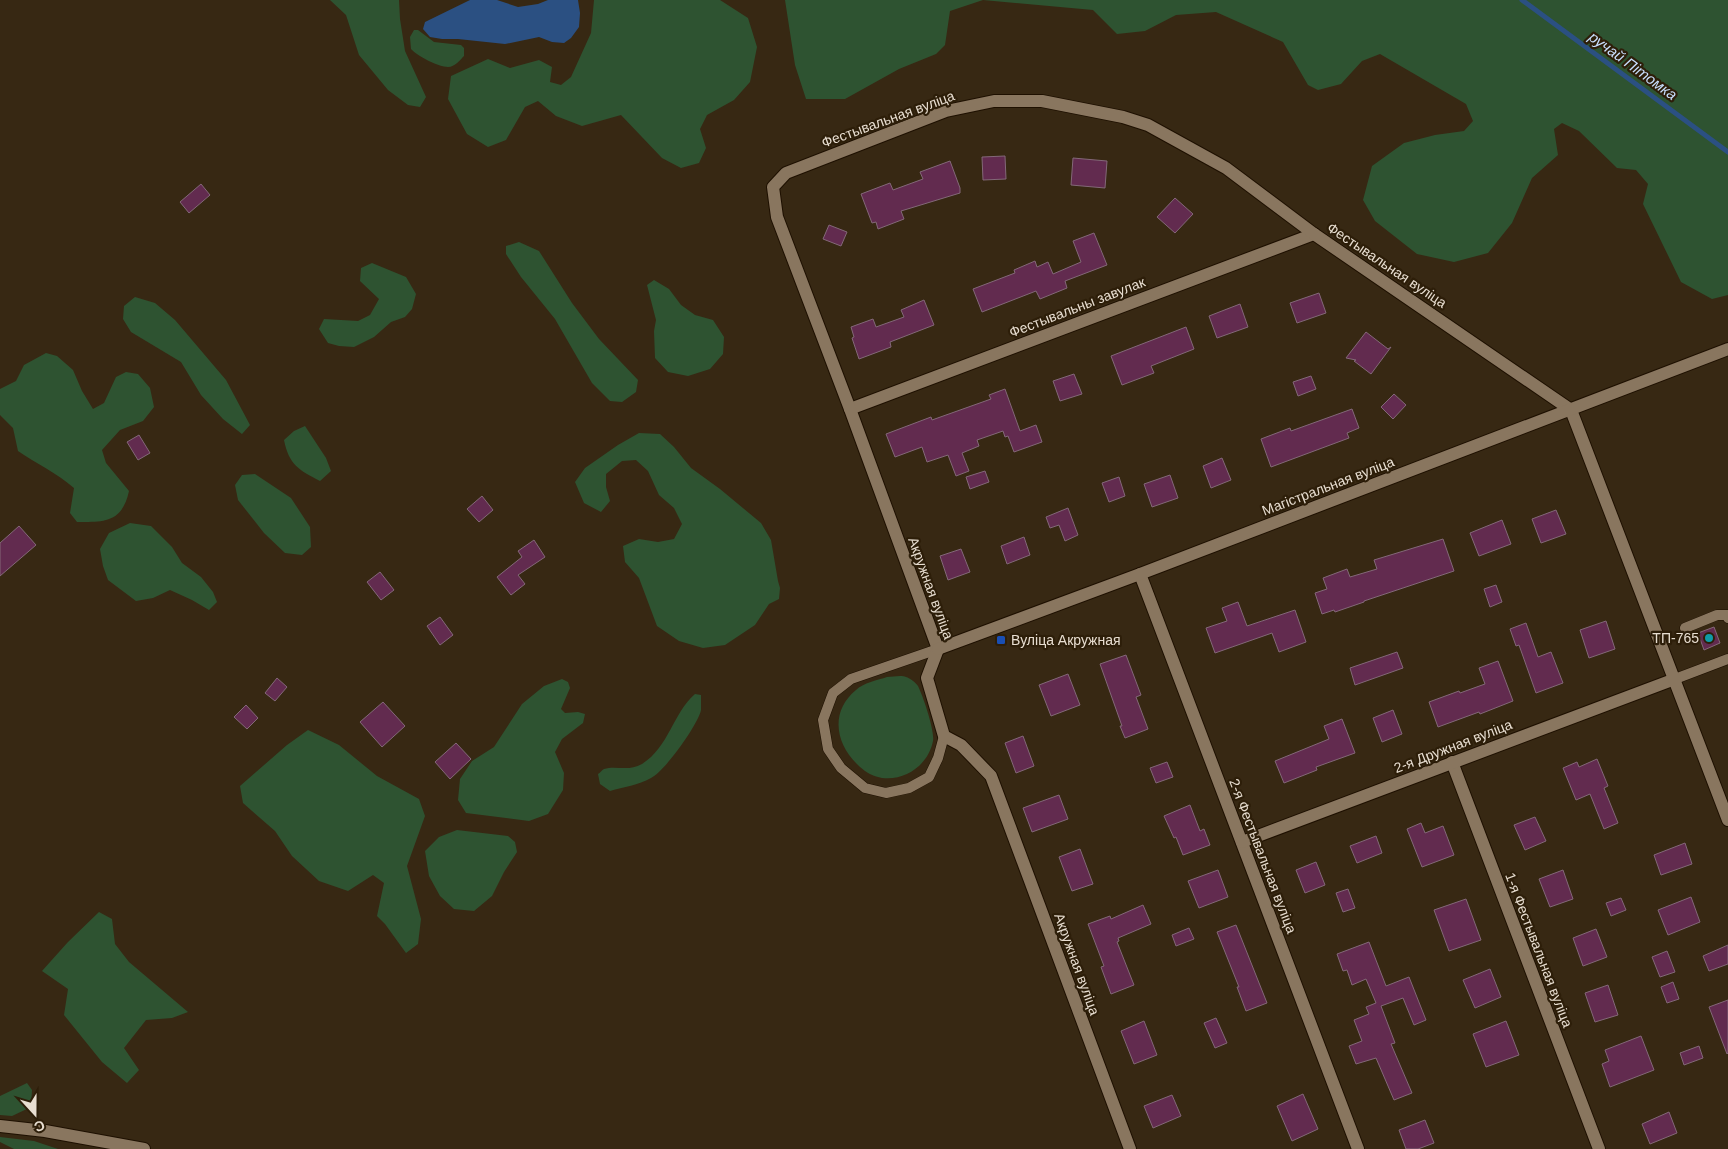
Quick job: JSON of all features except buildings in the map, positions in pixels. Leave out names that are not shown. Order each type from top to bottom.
[{"type":"street","name":"Фестывальная вуліца","points":[[773,187],[786,173],[946,111],[994,101],[1042,101],[1114,115],[1148,125],[1226,168],[1314,234],[1570,410]]},
{"type":"street","name":"Акружная вуліца","points":[[773,187],[777,217],[938,649],[927,678],[944,736],[961,745],[990,776],[1130,1149]]},
{"type":"street","name":"Фестывальны завулак","points":[[850,409],[1314,234]]},
{"type":"street","name":"Магістральная вуліца","points":[[938,649],[1140,574],[1728,349]]},
{"type":"street","points":[[1570,410],[1728,820]]},
{"type":"street","name":"2-я Фестывальная вуліца","points":[[1140,574],[1358,1149]]},
{"type":"street","name":"2-я Дружная вуліца","points":[[1242,842],[1674,678]]},
{"type":"street","name":"1-я Фестывальная вуліца","points":[[1452,762],[1599,1149]]},
{"type":"street","points":[[0,1126],[45,1131],[144,1149]]},
{"type":"lane","points":[[1685,628],[1717,615],[1727,615],[1728,618]]},
{"type":"lane","points":[[938,649],[850,679],[832,693],[823,720],[828,749],[841,768],[865,788],[886,792],[908,788],[929,777],[938,758],[944,736]]},
{"type":"lane","points":[[1674,678],[1728,659]]},
{"type":"green space","points":[[330,0],[399,0],[405,51],[426,97],[420,107],[408,105],[388,90],[359,55],[346,15]]},
{"type":"green space","points":[[594,0],[720,0],[748,18],[757,47],[750,82],[734,100],[707,115],[700,129],[706,148],[699,163],[681,168],[662,158],[621,115],[582,126],[556,116],[538,101],[525,107],[506,140],[488,147],[467,134],[448,99],[451,76],[488,59],[510,68],[539,60],[552,67],[550,82],[561,85],[571,77],[591,33]]},
{"type":"green space","points":[[785,0],[983,0],[950,11],[945,45],[936,54],[899,69],[845,99],[806,99],[795,65]]},
{"type":"green space","points":[[983,0],[1728,0],[1728,295],[1712,299],[1681,282],[1643,204],[1648,184],[1636,170],[1617,168],[1579,131],[1562,123],[1554,129],[1558,155],[1532,178],[1512,223],[1488,253],[1454,262],[1417,254],[1375,221],[1363,200],[1372,166],[1404,143],[1435,135],[1464,131],[1473,121],[1466,104],[1380,54],[1362,61],[1341,84],[1318,90],[1308,85],[1283,42],[1216,12],[1176,15],[1145,31],[1117,34],[1093,10]]},
{"type":"green space","points":[[414,30],[418,30],[434,42],[461,45],[464,48],[464,56],[451,67],[444,67],[428,61],[411,49],[410,37]]},
{"type":"green space","points":[[519,242],[539,251],[572,303],[599,339],[638,380],[636,392],[622,402],[610,401],[592,383],[555,319],[521,277],[506,254],[506,246]]},
{"type":"green space","points":[[372,263],[406,277],[416,294],[412,309],[405,317],[391,322],[374,337],[354,347],[328,343],[319,329],[324,319],[358,321],[370,315],[379,299],[360,281],[361,268]]},
{"type":"green space","points":[[654,280],[669,289],[681,305],[695,315],[713,320],[724,337],[723,354],[710,369],[688,376],[668,372],[655,358],[654,331],[656,320],[647,285]]},
{"type":"green space","points":[[135,297],[155,303],[175,320],[226,380],[250,425],[242,434],[223,419],[201,395],[181,362],[131,332],[123,319],[124,306]]},
{"type":"green space","points":[[46,353],[57,356],[73,370],[82,391],[93,409],[104,403],[116,377],[126,372],[138,374],[150,388],[154,407],[143,421],[120,430],[102,450],[106,463],[129,491],[126,502],[117,515],[103,521],[77,522],[70,513],[74,488],[18,451],[13,428],[0,415],[0,389],[16,381],[24,365]]},
{"type":"green space","points":[[305,426],[326,458],[331,471],[320,481],[296,466],[286,448],[284,440],[294,431]]},
{"type":"green space","points":[[639,433],[660,434],[674,447],[691,468],[761,523],[771,540],[780,588],[779,599],[769,604],[755,625],[725,645],[703,648],[679,641],[657,626],[639,578],[625,562],[623,546],[639,539],[658,542],[674,539],[682,524],[674,508],[659,495],[648,471],[636,460],[622,461],[606,474],[606,487],[610,501],[601,512],[584,503],[575,482],[585,468]]},
{"type":"green space","points":[[255,474],[291,498],[310,527],[311,547],[302,555],[285,553],[264,533],[238,500],[235,485],[242,475]]},
{"type":"green space","points":[[130,523],[151,526],[172,547],[182,563],[201,577],[213,592],[217,602],[209,610],[170,590],[153,598],[136,601],[108,580],[100,549],[109,533]]},
{"type":"green space","points":[[904,676],[911,679],[917,685],[923,697],[933,736],[929,752],[923,761],[915,769],[896,778],[875,776],[865,771],[848,753],[839,732],[841,710],[847,700],[859,688],[887,677]]},
{"type":"green space","points":[[562,679],[568,682],[570,688],[561,709],[565,713],[578,712],[585,714],[583,723],[562,739],[555,752],[564,773],[563,790],[548,814],[529,821],[466,813],[458,800],[460,779],[472,761],[494,747],[522,704],[544,686]]},
{"type":"green space","points":[[695,694],[701,695],[699,717],[680,747],[657,774],[641,782],[610,791],[600,784],[598,774],[604,769],[632,768],[642,764],[651,757],[659,749],[681,711]]},
{"type":"green space","points":[[308,730],[339,745],[377,776],[419,799],[425,816],[407,866],[421,919],[418,944],[406,953],[377,916],[384,883],[373,875],[348,891],[319,881],[292,856],[275,831],[243,803],[240,786],[287,745]]},
{"type":"green space","points":[[457,830],[508,836],[515,842],[517,852],[492,896],[474,911],[454,909],[440,896],[429,876],[425,851],[439,837]]},
{"type":"green space","points":[[99,912],[112,919],[115,944],[129,962],[188,1012],[172,1018],[146,1020],[124,1048],[139,1070],[127,1083],[102,1062],[64,1015],[68,989],[42,971]]},
{"type":"green space","points":[[27,1083],[32,1090],[31,1107],[12,1116],[0,1115],[0,1096]]},
{"type":"green space","points":[[0,1137],[34,1141],[58,1149],[14,1149],[0,1142]]},
{"type":"water","points":[[470,0],[497,0],[518,7],[538,4],[548,0],[578,0],[580,13],[579,27],[571,38],[564,43],[552,42],[539,37],[505,44],[430,37],[423,29],[425,22]]},
{"type":"waterway","name":"ручай Пітомка","points":[[1522,0],[1728,152]]},
{"type":"place","name":"ТП-765","points":[[1709,638]]},
{"type":"place","name":"Вуліца Акружная","points":[[1001,640]]}]
